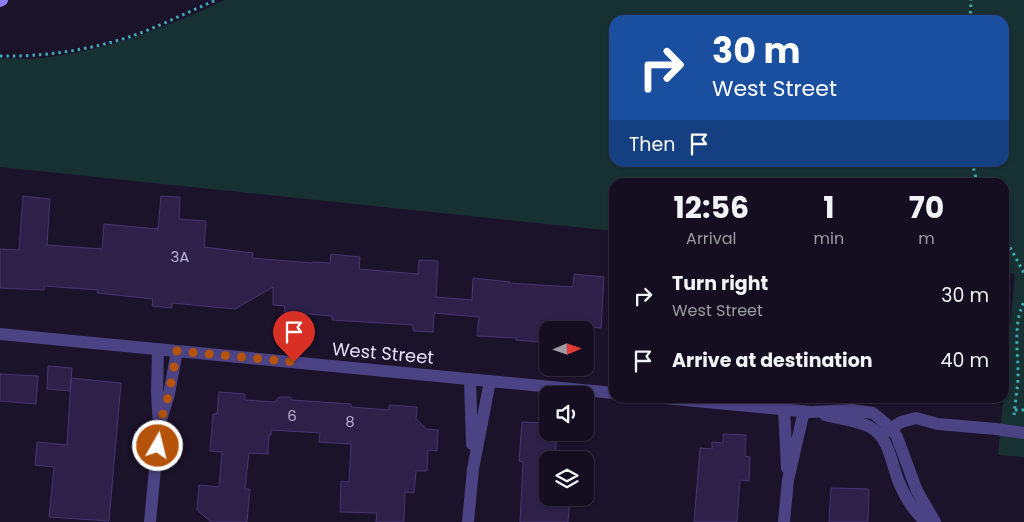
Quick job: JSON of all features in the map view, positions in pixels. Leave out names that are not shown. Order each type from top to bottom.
[{"type":"street","name":"West Street","points":[[0,334],[609,393]]},
{"type":"street","points":[[150,522],[159,427],[157,393],[158,349]]},
{"type":"street","points":[[159,427],[169,394],[177,351]]},
{"type":"street","points":[[470,379],[473,469]]},
{"type":"street","points":[[468,522],[473,469],[490,381]]},
{"type":"street","points":[[719,403],[808,411],[861,424],[896,437],[917,491],[935,522]]},
{"type":"street","points":[[784,409],[788,480],[784,522]]},
{"type":"street","points":[[788,480],[808,411]]},
{"type":"street","points":[[886,432],[901,422],[916,418],[938,424],[1019,432]]},
{"type":"street","points":[[886,432],[886,445],[904,494],[915,511],[926,522]]},
{"type":"path","points":[[0,56],[18,56],[80,49],[132,36],[216,0]]},
{"type":"path","points":[[970,0],[970,15]]},
{"type":"path","points":[[1009,245],[1024,273]]},
{"type":"path","points":[[1019,432],[1015,410],[1018,380],[1017,327],[1020,310],[1024,302]]},
{"type":"path","points":[[1015,410],[1024,410]]},
{"type":"green space","points":[[225,0],[1024,0],[1024,457],[998,455],[1003,403],[1009,403],[1009,338],[1015,274],[1009,273],[1009,178],[609,178],[609,230],[0,167],[0,58],[37,59],[66,55],[113,44],[158,28]]},
{"type":"building","points":[[23,196],[50,199],[47,245],[102,249],[104,224],[158,229],[161,196],[180,197],[179,219],[206,221],[204,247],[253,253],[252,258],[312,263],[330,263],[331,254],[360,257],[359,269],[418,274],[419,260],[438,261],[436,297],[472,300],[473,278],[509,283],[573,287],[574,274],[604,277],[601,328],[594,327],[594,321],[539,321],[539,342],[516,340],[516,338],[477,336],[479,317],[434,313],[433,332],[413,331],[413,325],[332,320],[332,316],[284,312],[285,306],[273,305],[273,287],[235,309],[172,303],[172,308],[152,306],[153,299],[97,293],[98,290],[44,286],[44,290],[0,288],[0,249],[19,250]]},
{"type":"building","points":[[48,366],[72,368],[70,391],[47,389]]},
{"type":"building","points":[[0,374],[38,376],[36,404],[0,401]]},
{"type":"building","points":[[71,378],[121,383],[109,521],[49,517],[54,467],[35,465],[37,442],[67,445]]},
{"type":"building","points":[[219,392],[245,394],[245,400],[275,402],[279,397],[290,397],[292,400],[351,404],[351,407],[389,410],[389,405],[417,407],[416,419],[427,429],[438,430],[437,451],[428,450],[427,471],[416,471],[414,493],[405,492],[404,522],[376,522],[377,513],[340,512],[341,481],[349,482],[351,444],[319,442],[320,433],[271,430],[268,454],[249,453],[245,489],[250,489],[247,522],[211,522],[197,510],[199,485],[219,487],[222,452],[210,451],[213,414],[217,414]]},
{"type":"building","points":[[522,422],[539,423],[539,441],[556,441],[556,451],[539,451],[539,506],[569,506],[568,522],[520,522],[523,462],[519,461]]},
{"type":"building","points":[[723,434],[746,435],[745,456],[750,457],[749,481],[740,480],[737,522],[694,522],[700,448],[712,449],[712,442],[723,443]]},
{"type":"building","points":[[831,488],[869,489],[868,522],[829,522]]},
{"type":"route","points":[[158,446],[159,427],[169,394],[177,351],[294,362]]}]
